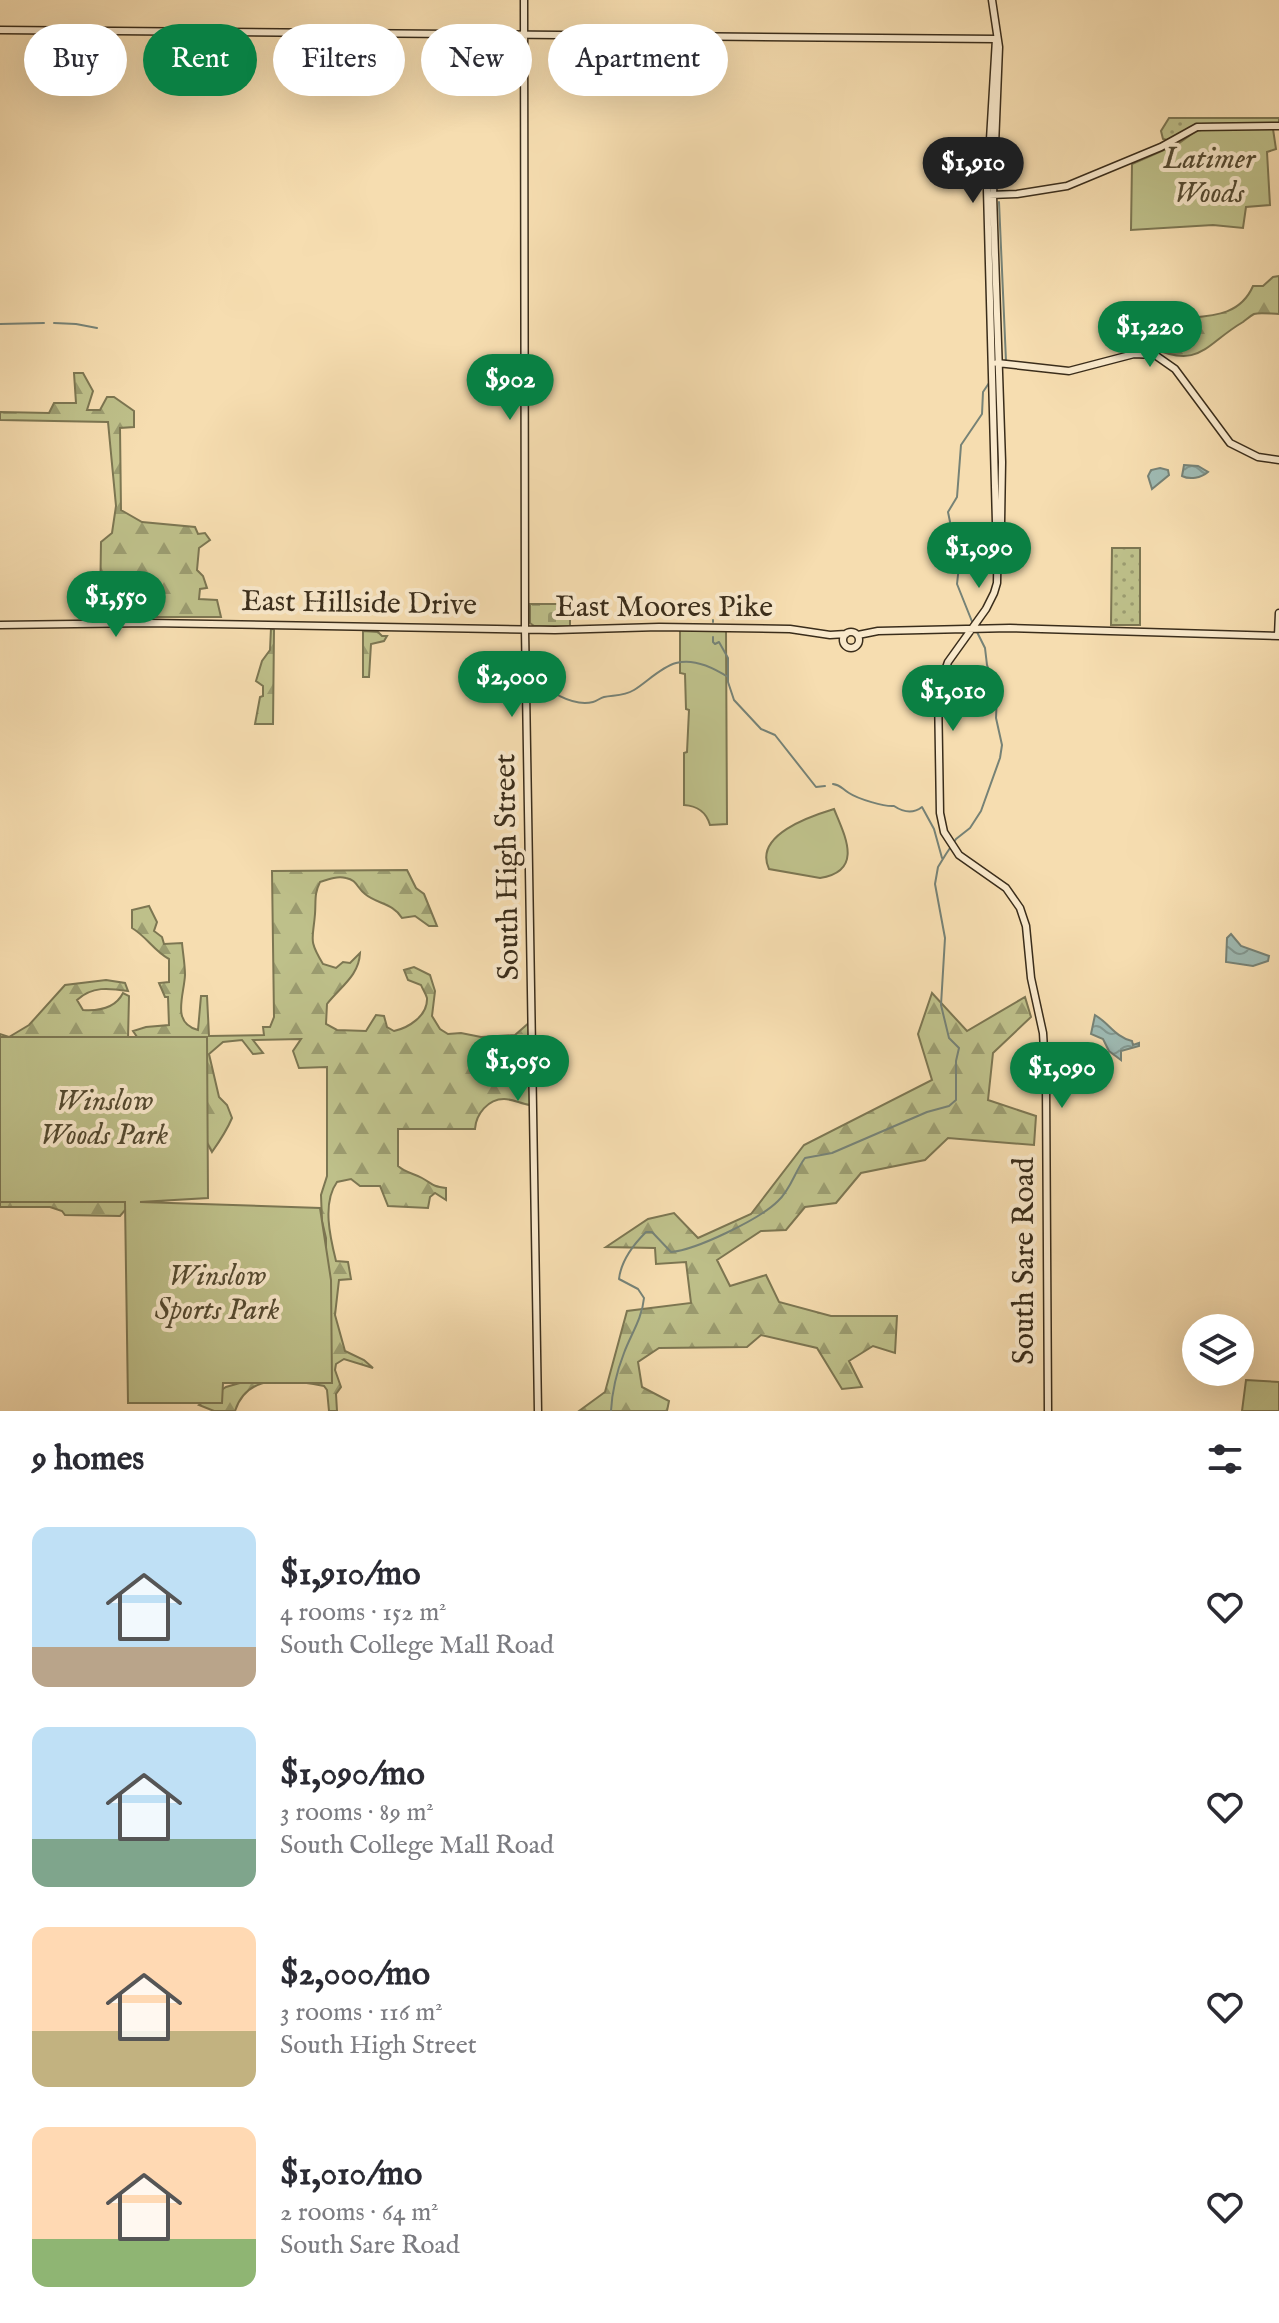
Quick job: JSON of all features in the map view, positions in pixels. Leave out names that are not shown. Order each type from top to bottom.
[{"type":"street","name":"South High Street","points":[[524,0],[524,24]]},
{"type":"street","points":[[992,0],[997,63],[990,195],[1001,363],[997,377],[1001,523],[998,528],[997,583],[985,611],[992,628]]},
{"type":"street","points":[[0,30],[421,33]]},
{"type":"street","points":[[532,34],[996,39]]},
{"type":"street","name":"South High Street","points":[[524,96],[525,629],[537,1411]]},
{"type":"street","points":[[990,195],[1067,186],[1161,147],[1197,127],[1279,126]]},
{"type":"street","points":[[1001,363],[1069,371],[1134,354],[1155,355],[1175,369],[1230,443],[1258,457],[1279,460]]},
{"type":"street","name":"South Sare Road","points":[[985,611],[944,671],[937,701],[940,813],[949,841],[959,855],[1006,888],[1020,908],[1026,926],[1031,978],[1045,1046],[1048,1411]]},
{"type":"street","points":[[846,634],[844,644],[852,648],[858,639],[886,632],[954,629],[1279,636],[1279,613]]},
{"type":"street","name":"East Hillside Drive","points":[[0,625],[150,623],[525,629]]},
{"type":"street","name":"East Moores Pike","points":[[525,629],[659,627],[852,632],[858,639]]},
{"type":"street","points":[[954,629],[960,646]]},
{"type":"street","name":"East Moores Pike","points":[[803,631],[844,644]]},
{"type":"green space","points":[[1169,118],[1279,118],[1279,123],[1200,124],[1167,140],[1163,139],[1161,131]]},
{"type":"green space","name":"Latimer Woods","points":[[1213,128],[1273,129],[1276,149],[1267,152],[1270,205],[1246,207],[1243,228],[1213,225],[1131,230],[1132,164],[1178,144],[1196,131]]},
{"type":"green space","points":[[1279,276],[1279,314],[1254,314],[1210,346],[1192,355],[1181,356],[1150,347],[1150,332],[1162,323],[1227,311],[1246,298],[1253,286],[1263,286]]},
{"type":"green space","points":[[74,373],[83,373],[93,391],[87,410],[100,410],[107,397],[114,397],[134,411],[134,427],[120,428],[121,510],[142,522],[195,527],[198,534],[205,533],[210,540],[199,548],[197,570],[207,588],[200,589],[199,599],[217,600],[221,617],[124,617],[95,621],[88,617],[89,606],[100,606],[101,542],[112,533],[116,506],[108,422],[0,420],[0,412],[49,413],[54,403],[76,403]]},
{"type":"green space","points":[[1112,548],[1140,548],[1140,625],[1111,625]]},
{"type":"green space","points":[[530,604],[570,604],[570,626],[534,626],[530,623]]},
{"type":"green space","points":[[271,628],[274,630],[273,724],[255,724],[260,697],[263,696],[263,686],[256,681],[262,661],[270,650]]},
{"type":"green space","points":[[680,630],[726,631],[727,824],[710,825],[700,810],[684,805],[684,753],[687,752],[689,710],[686,709],[685,674],[680,673]]},
{"type":"green space","points":[[363,631],[387,636],[384,641],[371,644],[369,677],[363,677]]},
{"type":"green space","points":[[834,809],[848,851],[842,868],[820,878],[769,869],[766,857],[776,837],[799,822]]},
{"type":"green space","points":[[407,870],[416,888],[424,894],[437,926],[429,926],[415,916],[402,918],[394,909],[365,894],[350,879],[343,877],[320,882],[313,935],[318,956],[323,964],[336,968],[343,962],[350,963],[360,953],[353,975],[327,1004],[326,1024],[337,1030],[366,1031],[376,1015],[384,1016],[387,1027],[394,1031],[411,1024],[421,1016],[427,998],[421,985],[408,980],[404,970],[414,967],[430,975],[435,991],[432,1016],[440,1029],[448,1034],[481,1037],[515,1035],[531,1021],[530,1078],[507,1063],[501,1055],[496,1058],[496,1064],[530,1083],[530,1105],[507,1099],[493,1102],[480,1113],[475,1129],[398,1129],[398,1166],[435,1186],[446,1188],[446,1200],[435,1193],[430,1197],[428,1208],[388,1206],[380,1186],[360,1186],[351,1179],[337,1182],[330,1200],[330,1231],[336,1261],[348,1262],[351,1279],[339,1280],[335,1315],[345,1351],[373,1368],[344,1359],[336,1364],[341,1387],[336,1394],[337,1411],[329,1411],[324,1386],[272,1381],[250,1389],[235,1411],[214,1411],[199,1405],[226,1387],[254,1379],[326,1264],[321,1195],[327,1176],[327,1067],[299,1068],[293,1051],[301,1039],[253,1040],[263,1053],[253,1054],[242,1040],[223,1042],[209,1054],[219,1097],[227,1105],[232,1118],[212,1152],[195,1121],[133,1031],[169,1025],[168,997],[165,997],[159,983],[169,982],[169,959],[132,928],[132,910],[149,906],[157,922],[154,931],[162,937],[164,944],[182,943],[185,975],[181,1008],[184,1021],[198,1030],[201,996],[207,996],[209,1036],[264,1035],[263,1027],[270,1027],[274,1017],[272,871]]},
{"type":"green space","name":"Winslow Woods Park","points":[[106,980],[125,983],[128,991],[95,990],[77,1000],[83,1010],[94,1010],[111,1006],[123,993],[129,996],[134,1200],[120,1216],[65,1215],[50,1207],[0,1207],[0,1034],[9,1037],[29,1025],[65,985]]},
{"type":"green space","points":[[932,993],[967,1031],[1025,997],[1031,1017],[993,1053],[988,1100],[1036,1116],[1034,1145],[948,1138],[925,1160],[861,1173],[836,1203],[805,1207],[786,1230],[761,1231],[717,1260],[730,1286],[766,1275],[779,1302],[831,1316],[897,1316],[895,1353],[873,1346],[849,1361],[862,1387],[842,1389],[817,1348],[761,1335],[747,1347],[659,1348],[638,1362],[642,1387],[669,1401],[667,1411],[579,1411],[605,1392],[627,1311],[691,1303],[686,1262],[656,1264],[655,1248],[606,1247],[648,1219],[674,1213],[698,1238],[751,1214],[804,1145],[932,1080],[918,1034]]},
{"type":"green space","name":"Winslow Sports Park","points":[[0,1037],[207,1037],[208,1198],[140,1202],[320,1208],[331,1280],[332,1383],[223,1383],[222,1403],[128,1403],[125,1202],[0,1202]]},
{"type":"green space","points":[[1254,1380],[1279,1382],[1279,1411],[1242,1411],[1245,1386],[1254,1386]]},
{"type":"water","points":[[1184,465],[1198,466],[1208,472],[1195,478],[1185,477],[1182,476]]},
{"type":"water","points":[[1151,470],[1168,470],[1169,475],[1152,489],[1148,476]]},
{"type":"water","points":[[1231,934],[1241,946],[1269,956],[1268,961],[1253,966],[1226,962],[1227,938]]},
{"type":"water","points":[[1095,1015],[1132,1041],[1133,1045],[1139,1043],[1139,1046],[1121,1051],[1121,1060],[1109,1051],[1103,1039],[1091,1034]]},
{"type":"waterway","points":[[999,202],[1006,361]]},
{"type":"waterway","points":[[0,324],[44,323]]},
{"type":"waterway","points":[[54,323],[97,328]]},
{"type":"waterway","points":[[973,624],[957,584],[959,566],[948,512],[957,497],[961,445],[982,414],[983,392],[989,383]]},
{"type":"waterway","points":[[611,1411],[619,1367],[639,1320],[644,1298],[638,1289],[619,1279],[620,1272],[628,1254],[646,1232],[652,1232],[671,1252],[711,1240],[743,1225],[778,1201],[805,1158],[832,1153],[927,1112],[949,1106],[956,1100],[959,1048],[949,1038],[941,1005],[945,938],[935,884],[938,867],[946,854],[981,811],[1002,745],[996,718],[997,693],[987,665],[985,648],[976,630]]},
{"type":"waterway","points":[[713,637],[713,642],[719,642],[728,658],[728,682],[734,700],[761,729],[775,735],[816,787],[825,786]]},
{"type":"waterway","points":[[532,676],[560,696],[585,703],[630,692],[676,663],[697,663],[728,677]]},
{"type":"waterway","points":[[833,784],[859,798],[904,811],[922,807],[934,829],[942,858]]}]
